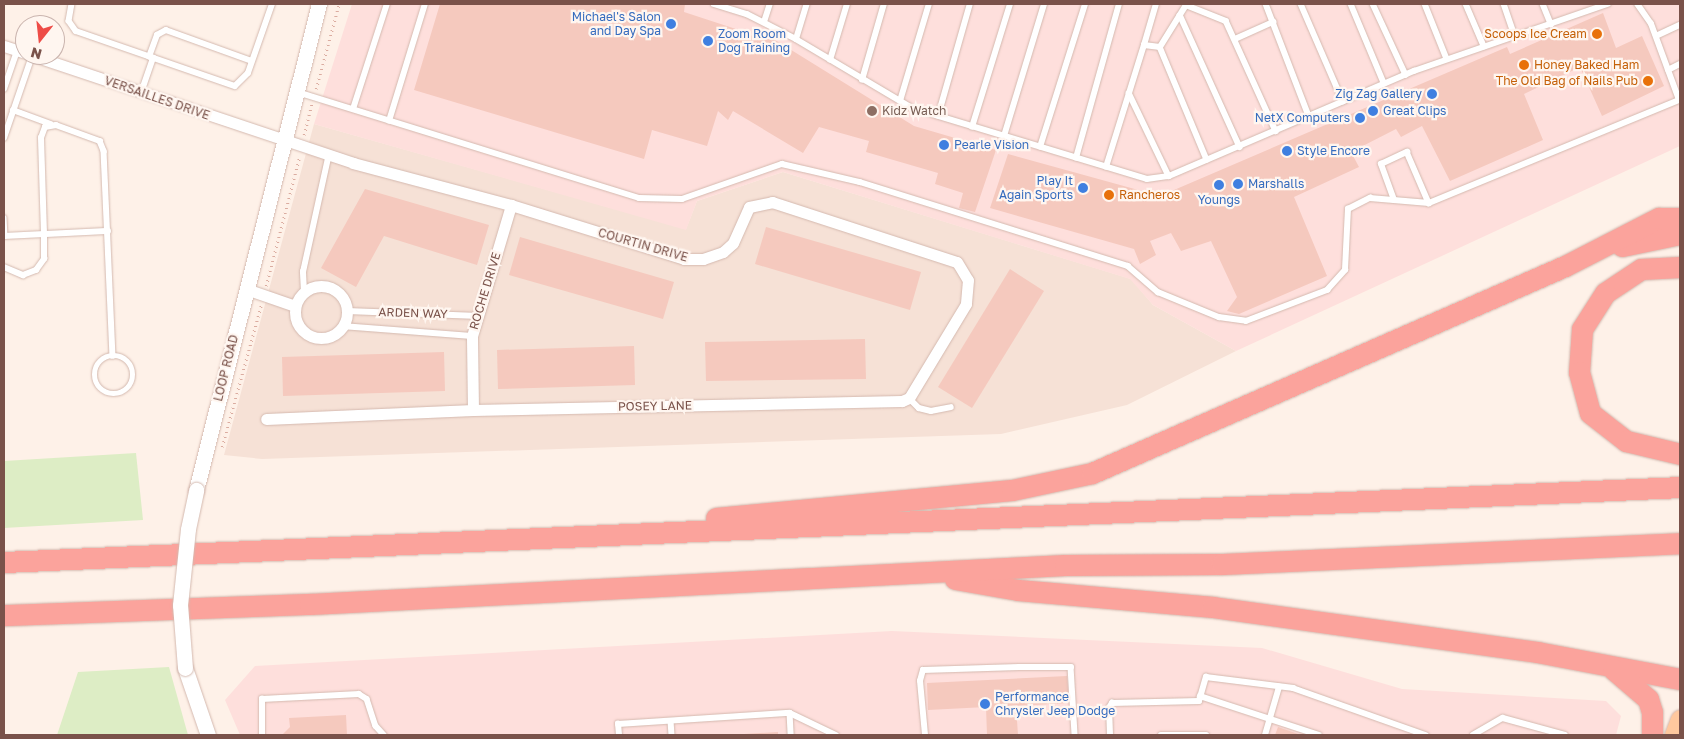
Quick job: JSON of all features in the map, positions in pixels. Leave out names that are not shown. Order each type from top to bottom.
[{"type":"highway","points":[[451,543],[1002,491],[1053,483],[1124,460],[1580,258],[1659,218],[1680,218]]},
{"type":"highway","points":[[1580,258],[1680,234]]},
{"type":"highway","points":[[1680,267],[1642,269],[1605,293],[1582,329],[1579,372],[1590,413],[1626,441],[1680,454]]},
{"type":"highway","points":[[4,562],[1680,487]]},
{"type":"highway","points":[[4,615],[310,604],[916,572],[1261,562],[1680,543]]},
{"type":"highway","points":[[916,572],[1018,590],[1213,607],[1537,652],[1680,679]]},
{"type":"highway","points":[[1604,665],[1627,678],[1648,699],[1652,712],[1652,735]]},
{"type":"main road","points":[[1674,735],[1680,719]]},
{"type":"street","name":"LOOP ROAD","points":[[208,735],[185,668],[180,605],[188,529],[246,289],[319,4]]},
{"type":"street","name":"VERSAILLES DRIVE","points":[[60,65],[141,93],[284,137]]},
{"type":"street","name":"COURTIN DRIVE","points":[[284,137],[329,154],[511,205],[684,259],[703,259],[722,252],[733,243],[749,208],[772,202],[957,262],[968,280],[966,304],[909,398]]},
{"type":"street","name":"ROCHE DRIVE","points":[[473,410],[472,336],[511,205]]},
{"type":"street","points":[[328,286],[341,295],[347,311],[342,326],[328,337],[310,335],[298,323],[296,306],[304,292],[328,286]]},
{"type":"street","points":[[246,289],[296,306]]},
{"type":"street","name":"POSEY LANE","points":[[266,419],[473,410],[902,401],[909,398]]},
{"type":"lane","points":[[72,4],[69,21],[76,31],[236,86],[244,80],[272,4]]},
{"type":"lane","points":[[354,110],[387,4]]},
{"type":"lane","points":[[389,121],[425,4]]},
{"type":"lane","points":[[714,4],[731,6],[764,22],[900,101],[972,127],[1147,179],[1169,176],[1406,74],[1550,24],[1589,7],[1608,4]]},
{"type":"lane","points":[[764,22],[770,4]]},
{"type":"lane","points":[[796,39],[807,4]]},
{"type":"lane","points":[[830,60],[847,4]]},
{"type":"lane","points":[[862,80],[884,4]]},
{"type":"lane","points":[[900,101],[929,4]]},
{"type":"lane","points":[[938,116],[970,4]]},
{"type":"lane","points":[[972,127],[1010,4]]},
{"type":"lane","points":[[1004,136],[1044,4]]},
{"type":"lane","points":[[1040,147],[1085,4]]},
{"type":"lane","points":[[1076,158],[1119,4]]},
{"type":"lane","points":[[1106,167],[1156,4]]},
{"type":"lane","points":[[1266,4],[1308,116]]},
{"type":"lane","points":[[1301,4],[1343,101]]},
{"type":"lane","points":[[1351,4],[1384,83]]},
{"type":"lane","points":[[1373,4],[1406,74]]},
{"type":"lane","points":[[1425,4],[1448,59]]},
{"type":"lane","points":[[1466,4],[1484,46]]},
{"type":"lane","points":[[1504,4],[1515,36]]},
{"type":"lane","points":[[1543,4],[1550,24]]},
{"type":"lane","points":[[296,91],[639,198],[682,199],[782,164],[860,182],[1128,266],[1158,292],[1219,317],[1246,321],[1327,290],[1345,270],[1348,209],[1370,198],[1429,203],[1680,100],[1656,36],[1637,4]]},
{"type":"lane","points":[[1160,47],[1186,5],[1226,21],[1276,131]]},
{"type":"lane","points":[[1180,15],[1240,147]]},
{"type":"lane","points":[[1235,39],[1273,22]]},
{"type":"lane","points":[[1656,36],[1680,25]]},
{"type":"lane","points":[[141,93],[157,35],[166,30],[252,61]]},
{"type":"lane","points":[[1144,45],[1160,47]]},
{"type":"lane","points":[[1160,47],[1207,160]]},
{"type":"lane","points":[[1668,70],[1680,64]]},
{"type":"lane","points":[[4,90],[15,65]]},
{"type":"lane","points":[[4,138],[28,65]]},
{"type":"lane","points":[[1129,93],[1169,176]]},
{"type":"lane","points":[[13,110],[95,137],[103,145],[113,356]]},
{"type":"lane","points":[[4,267],[16,274],[36,270],[44,259],[41,138],[45,127],[51,124]]},
{"type":"lane","points":[[1394,200],[1380,164],[1407,152],[1429,203]]},
{"type":"lane","points":[[304,292],[303,272],[329,154]]},
{"type":"lane","points":[[4,218],[4,236],[108,231]]},
{"type":"lane","name":"ARDEN WAY","points":[[347,311],[479,316]]},
{"type":"lane","points":[[342,326],[382,332],[472,336]]},
{"type":"lane","points":[[113,356],[129,364],[133,375],[125,391],[114,394],[102,390],[95,378],[101,361],[113,356]]},
{"type":"lane","points":[[909,398],[919,408],[931,411],[951,407]]},
{"type":"lane","points":[[925,735],[920,681],[923,670],[1071,667],[1075,735]]},
{"type":"lane","points":[[1110,735],[1109,708],[1112,703],[1200,701],[1206,678],[1279,687],[1426,735]]},
{"type":"lane","points":[[1265,735],[1272,718],[1279,687]]},
{"type":"lane","points":[[262,735],[262,699],[359,694],[366,699],[376,726],[384,735]]},
{"type":"lane","points":[[1200,696],[1272,718],[1319,735]]},
{"type":"lane","points":[[790,713],[791,735]]},
{"type":"lane","points":[[619,735],[618,724],[790,713],[836,735]]},
{"type":"lane","points":[[1472,735],[1503,718],[1565,735]]},
{"type":"lane","points":[[671,720],[672,735]]},
{"type":"lane","points":[[1161,735],[1206,735]]},
{"type":"path","points":[[305,131],[339,4]]},
{"type":"path","points":[[270,272],[299,158]]},
{"type":"path","points":[[218,457],[237,402],[258,318]]},
{"type":"shaded area","points":[[352,4],[1680,4],[1680,146],[1236,351],[1153,305],[1130,279],[783,172],[697,201],[686,230],[314,124]]},
{"type":"shaded area","points":[[314,124],[686,229],[697,201],[783,172],[1131,279],[1153,305],[1236,351],[1127,405],[1001,434],[262,459],[224,455]]},
{"type":"shaded area","points":[[892,631],[1262,648],[1402,689],[1606,701],[1621,716],[1616,735],[240,735],[225,700],[255,666]]},
{"type":"green space","points":[[136,453],[143,520],[4,528],[4,461]]},
{"type":"green space","points":[[169,667],[188,735],[57,735],[78,672]]},
{"type":"building","points":[[440,4],[685,4],[684,12],[742,31],[741,36],[767,35],[914,126],[996,150],[975,212],[959,208],[963,193],[935,184],[938,173],[866,152],[869,141],[819,127],[803,153],[733,111],[728,120],[718,111],[707,146],[652,130],[644,159],[414,90]]},
{"type":"building","points":[[1603,13],[1616,48],[1642,36],[1664,86],[1602,116],[1580,67],[1524,94],[1543,140],[1450,181],[1422,126],[1401,137],[1396,129],[1351,152],[1359,167],[1294,197],[1327,276],[1239,314],[1227,311],[1237,297],[1211,241],[1181,251],[1171,233],[1150,241],[1156,255],[1140,264],[1134,249],[990,208],[1008,154],[1160,196],[1507,47],[1510,54]]},
{"type":"building","points":[[365,189],[489,225],[477,265],[384,236],[356,287],[321,268]]},
{"type":"building","points":[[766,227],[921,272],[910,310],[755,264]]},
{"type":"building","points":[[520,237],[674,282],[663,319],[509,275]]},
{"type":"building","points":[[1010,269],[1044,291],[972,408],[938,387]]},
{"type":"building","points":[[865,339],[866,379],[706,381],[705,342]]},
{"type":"building","points":[[634,346],[635,385],[498,389],[497,350]]},
{"type":"building","points":[[444,352],[445,391],[283,396],[282,357]]},
{"type":"building","name":"Performance Chrysler Jeep Dodge","points":[[1067,676],[1069,703],[1016,706],[1018,735],[987,735],[986,707],[928,710],[927,683]]},
{"type":"building","points":[[346,715],[347,735],[282,735],[290,727],[289,718]]},
{"type":"building","points":[[1278,727],[1301,735],[1275,735]]},
{"type":"building","points":[[778,732],[778,735],[744,735],[744,734]]},
{"type":"place","name":"Michael's Salon and Day Spa","points":[[671,24]]},
{"type":"place","name":"Scoops Ice Cream","points":[[1597,34]]},
{"type":"place","name":"Zoom Room Dog Training","points":[[708,41]]},
{"type":"place","name":"Honey Baked Ham","points":[[1524,65]]},
{"type":"place","name":"The Old Bag of Nails Pub","points":[[1648,81]]},
{"type":"place","name":"Zig Zag Gallery","points":[[1432,94]]},
{"type":"place","name":"Kidz Watch","points":[[872,111]]},
{"type":"place","name":"Great Clips","points":[[1373,111]]},
{"type":"place","name":"NetX Computers","points":[[1360,118]]},
{"type":"place","name":"Pearle Vision","points":[[944,145]]},
{"type":"place","name":"Style Encore","points":[[1287,151]]},
{"type":"place","name":"Marshalls","points":[[1238,184]]},
{"type":"place","name":"Youngs","points":[[1219,185]]},
{"type":"place","name":"Play It Again Sports","points":[[1083,188]]},
{"type":"place","name":"Rancheros","points":[[1109,195]]},
{"type":"place","name":"Performance Chrysler Jeep Dodge","points":[[985,704]]}]
